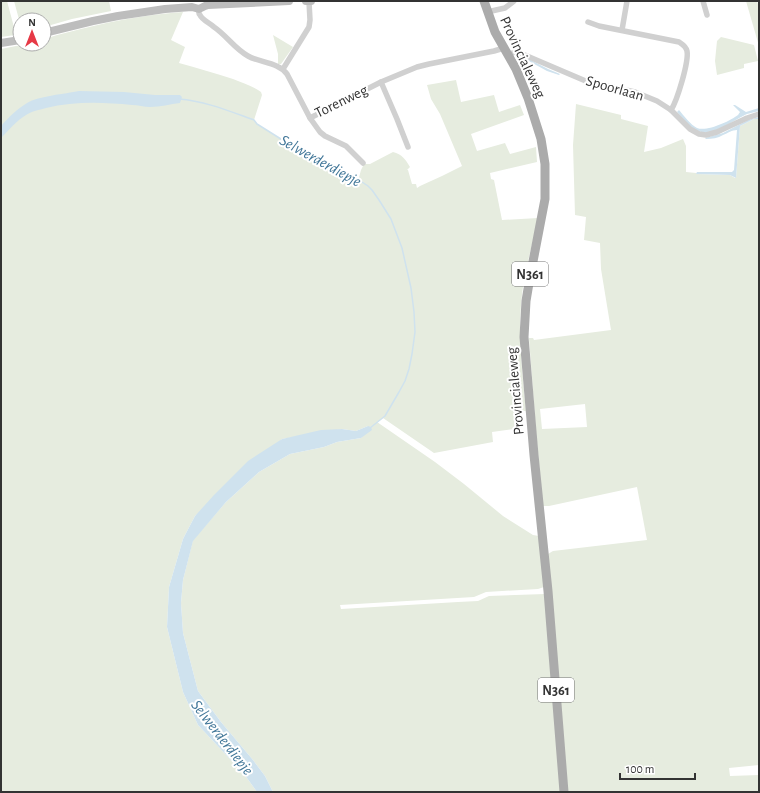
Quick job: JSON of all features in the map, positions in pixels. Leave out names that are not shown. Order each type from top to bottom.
[{"type":"main road","name":"Provincialeweg","points":[[484,1],[495,32],[521,81],[532,107],[541,139],[545,164],[545,199],[526,301],[524,336],[548,591],[564,792]]},
{"type":"street","points":[[198,9],[205,6],[289,1]]},
{"type":"street","points":[[52,31],[118,16],[192,6],[198,9],[203,19],[216,28],[248,56],[283,69],[309,27],[309,1]]},
{"type":"street","points":[[487,12],[505,8],[514,1]]},
{"type":"street","points":[[622,30],[627,1]]},
{"type":"street","points":[[703,1],[707,15]]},
{"type":"street","points":[[588,22],[599,26],[679,42],[684,46],[687,52],[684,72],[675,103],[671,110]]},
{"type":"street","points":[[1,43],[12,41]]},
{"type":"street","name":"Torenweg","points":[[283,69],[310,118],[381,82],[421,66],[488,52],[506,52]]},
{"type":"street","name":"Spoorlaan","points":[[506,52],[520,53],[588,82],[635,92],[657,101],[671,110],[698,134],[706,135],[717,132],[746,118],[759,114]]},
{"type":"street","points":[[381,82],[408,148]]},
{"type":"street","points":[[310,118],[320,132],[346,146],[363,163]]},
{"type":"shaded area","points":[[1,1],[7,1],[12,20],[12,35],[1,37]]},
{"type":"shaded area","points":[[14,1],[109,1],[111,11],[52,25],[52,12],[17,12]]},
{"type":"shaded area","points":[[746,1],[757,1],[759,7],[759,46]]},
{"type":"shaded area","points":[[183,12],[171,40],[185,47],[179,63],[233,79],[258,90],[262,95],[254,120],[257,124],[293,147],[351,179],[358,181],[364,164],[370,164],[393,152],[401,156],[407,162],[410,167],[407,170],[412,184],[416,184],[417,188],[462,166],[440,114],[431,99],[427,85],[456,80],[461,102],[494,95],[499,112],[520,105],[524,115],[471,134],[477,151],[505,143],[510,154],[536,147],[537,162],[490,173],[491,179],[494,180],[502,220],[538,218],[522,294],[520,318],[520,345],[526,411],[520,411],[522,428],[492,432],[493,442],[434,453],[383,418],[377,422],[435,462],[503,516],[533,535],[539,536],[544,587],[538,589],[486,592],[474,597],[340,605],[341,609],[478,601],[489,596],[545,594],[561,792],[273,792],[265,776],[198,691],[183,633],[181,603],[183,580],[193,540],[226,502],[259,472],[290,454],[324,447],[337,442],[361,438],[368,426],[356,431],[342,429],[282,439],[195,516],[183,539],[169,587],[167,627],[183,692],[198,725],[244,774],[257,792],[1,792],[1,49],[12,47],[12,52],[52,52],[52,37],[107,23],[151,15]]},
{"type":"shaded area","points":[[273,35],[293,47],[281,64],[278,64],[278,54]]},
{"type":"shaded area","points":[[721,37],[754,45],[758,61],[744,64],[744,68],[717,75],[715,61],[717,41]]},
{"type":"shaded area","points":[[576,104],[621,115],[621,119],[648,126],[644,152],[661,148],[683,139],[686,146],[686,172],[697,174],[730,175],[736,178],[740,126],[754,119],[759,119],[759,765],[729,768],[730,776],[759,775],[759,792],[568,792],[548,554],[553,551],[647,540],[637,487],[543,506],[529,338],[533,338],[534,340],[611,330],[601,269],[600,243],[584,240],[586,217],[575,215],[573,145]],"holes":[[[585,404],[587,427],[542,429],[540,409]]]},
{"type":"water","points":[[523,57],[560,74],[547,71],[527,60],[524,60],[539,94],[536,95],[533,84],[521,60]]},
{"type":"water","points":[[79,91],[180,95],[182,97],[180,103],[154,107],[110,103],[89,103],[67,104],[46,108],[31,112],[23,117],[1,138],[1,126],[27,103],[45,97]]},
{"type":"water","points":[[733,105],[746,112],[759,108],[759,111],[747,114],[710,132],[698,131],[686,122],[677,112],[679,110],[695,127],[701,129],[724,123],[738,115],[740,112]]},
{"type":"water","points":[[759,117],[759,119],[754,119],[740,126],[736,178],[730,175],[696,174],[697,172],[732,172],[734,170],[737,130],[715,138],[705,138],[723,133],[748,120]]},
{"type":"water","points":[[368,426],[371,427],[372,430],[361,438],[337,442],[324,447],[290,454],[259,472],[226,502],[193,541],[183,580],[181,603],[183,633],[198,691],[265,776],[273,792],[257,792],[244,774],[198,725],[183,692],[167,627],[169,587],[183,539],[195,516],[214,495],[248,461],[282,439],[321,430],[342,429],[356,431]]},
{"type":"waterway","name":"Selwerderdiepje","points":[[179,99],[208,104],[254,120],[257,124],[308,156],[351,179],[362,182],[368,186],[391,219],[402,248],[411,288],[415,332],[409,369],[405,381],[385,416],[370,428]]}]
